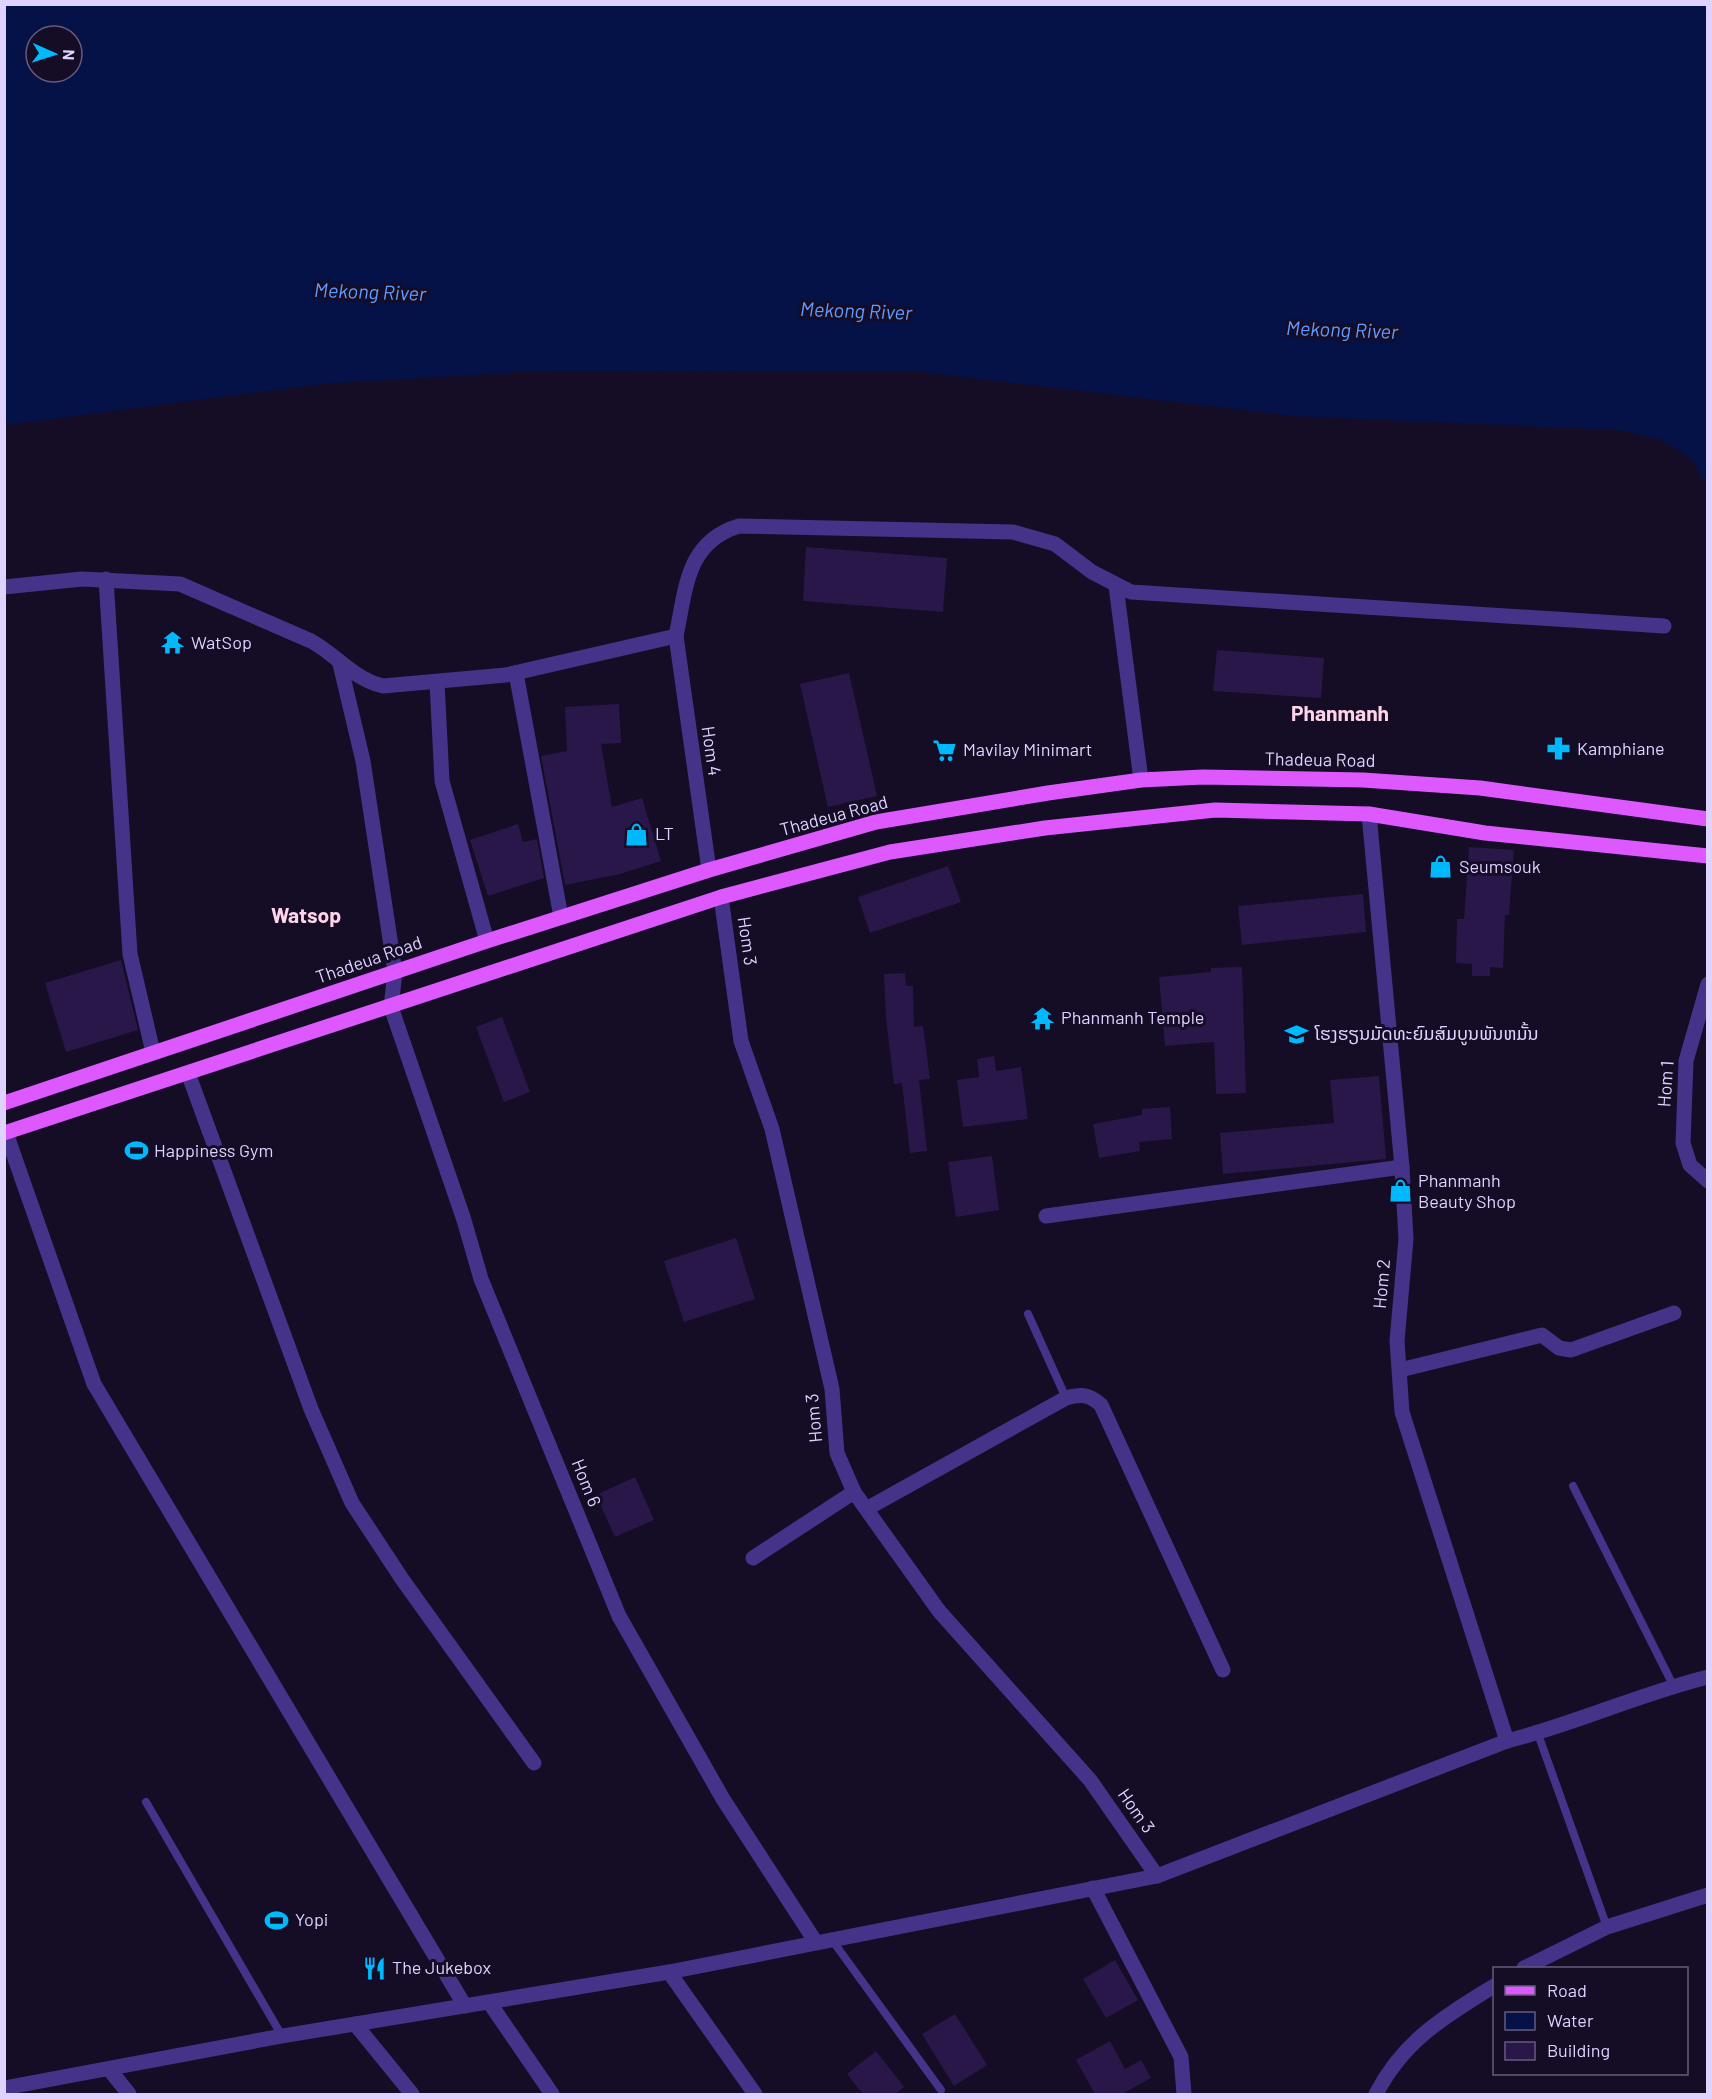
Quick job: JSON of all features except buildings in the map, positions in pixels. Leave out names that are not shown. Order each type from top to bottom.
[{"type":"main road","name":"Thadeua Road","points":[[4,1103],[487,941],[709,870],[876,822],[1048,793],[1141,780],[1203,777],[1363,780],[1480,788],[1707,819]]},
{"type":"main road","points":[[5,1133],[721,897],[891,852],[1045,828],[1215,810],[1369,814],[1485,833],[1707,856]]},
{"type":"street","points":[[4,587],[106,579],[180,584],[311,641],[329,651],[340,664],[367,682],[383,686],[516,673],[676,636],[691,570],[698,556],[708,541],[720,532],[739,526],[1013,532],[1055,544],[1116,586],[1131,592],[1664,626]]},
{"type":"street","points":[[106,579],[130,954],[153,1052]]},
{"type":"street","points":[[1116,586],[1141,780]]},
{"type":"street","name":"Hom 4","points":[[676,636],[709,870]]},
{"type":"street","points":[[340,664],[363,761],[395,972],[391,1007]]},
{"type":"street","points":[[516,673],[561,917]]},
{"type":"street","points":[[437,682],[442,781],[487,941]]},
{"type":"street","name":"Hom 2","points":[[1369,814],[1402,1167],[1406,1239],[1397,1341],[1402,1412],[1507,1741]]},
{"type":"street","name":"Hom 3","points":[[721,897],[741,1041],[772,1128],[832,1389],[837,1453],[854,1492],[868,1508],[939,1611],[1090,1780],[1157,1876]]},
{"type":"street","name":"Hom 1","points":[[1707,984],[1686,1061],[1683,1143],[1690,1165],[1707,1180]]},
{"type":"street","name":"Hom 6","points":[[391,1007],[464,1220],[481,1279],[619,1616],[723,1799],[815,1941]]},
{"type":"street","points":[[188,1073],[311,1409],[352,1503],[402,1579],[534,1763]]},
{"type":"street","points":[[5,1133],[94,1384],[465,2006]]},
{"type":"street","points":[[1046,1216],[1402,1167]]},
{"type":"street","points":[[1400,1370],[1542,1335],[1558,1348],[1571,1350],[1674,1313]]},
{"type":"street","points":[[868,1508],[1066,1398],[1080,1394],[1092,1396],[1101,1405],[1223,1670]]},
{"type":"street","points":[[753,1558],[854,1492]]},
{"type":"street","points":[[4,2088],[282,2036],[669,1972],[815,1941],[1157,1876],[1507,1741],[1538,1734],[1673,1685],[1707,1677]]},
{"type":"street","points":[[1093,1888],[1182,2057],[1184,2094]]},
{"type":"street","points":[[1526,1967],[1607,1927],[1707,1894]]},
{"type":"street","points":[[669,1972],[756,2094]]},
{"type":"street","points":[[1376,2094],[1390,2068],[1418,2036],[1493,1987]]},
{"type":"street","points":[[489,2002],[552,2094]]},
{"type":"street","points":[[355,2024],[412,2094]]},
{"type":"street","points":[[109,2069],[129,2094]]},
{"type":"lane","points":[[1028,1314],[1066,1398]]},
{"type":"lane","points":[[1573,1486],[1673,1685]]},
{"type":"lane","points":[[1538,1734],[1607,1927]]},
{"type":"lane","points":[[146,1802],[282,2036]]},
{"type":"lane","points":[[832,1938],[941,2090]]},
{"type":"water","name":"Mekong River","points":[[4,5],[1707,5],[1707,487],[1692,459],[1660,439],[1617,430],[1293,416],[920,372],[539,371],[322,384],[5,425]]},
{"type":"place","name":"WatSop","points":[[173,643]]},
{"type":"place","name":"Kamphiane","points":[[1559,749]]},
{"type":"place","name":"Mavilay Minimart","points":[[945,750]]},
{"type":"place","name":"LT","points":[[637,834]]},
{"type":"place","name":"Seumsouk","points":[[1441,867]]},
{"type":"place","name":"Phanmanh Temple","points":[[1043,1018]]},
{"type":"place","name":"ໂຮງຮຽນມັດທະຍົມສົມບູນພັນຫມັ້ນ","points":[[1297,1034]]},
{"type":"place","name":"Happiness Gym","points":[[136,1151]]},
{"type":"place","name":"Phanmanh Beauty Shop","points":[[1400,1191]]},
{"type":"place","name":"Yopi","points":[[277,1920]]},
{"type":"place","name":"The Jukebox","points":[[374,1968]]},
{"type":"district","name":"Phanmanh","points":[[1340,714]]},
{"type":"district","name":"Watsop","points":[[306,916]]}]
